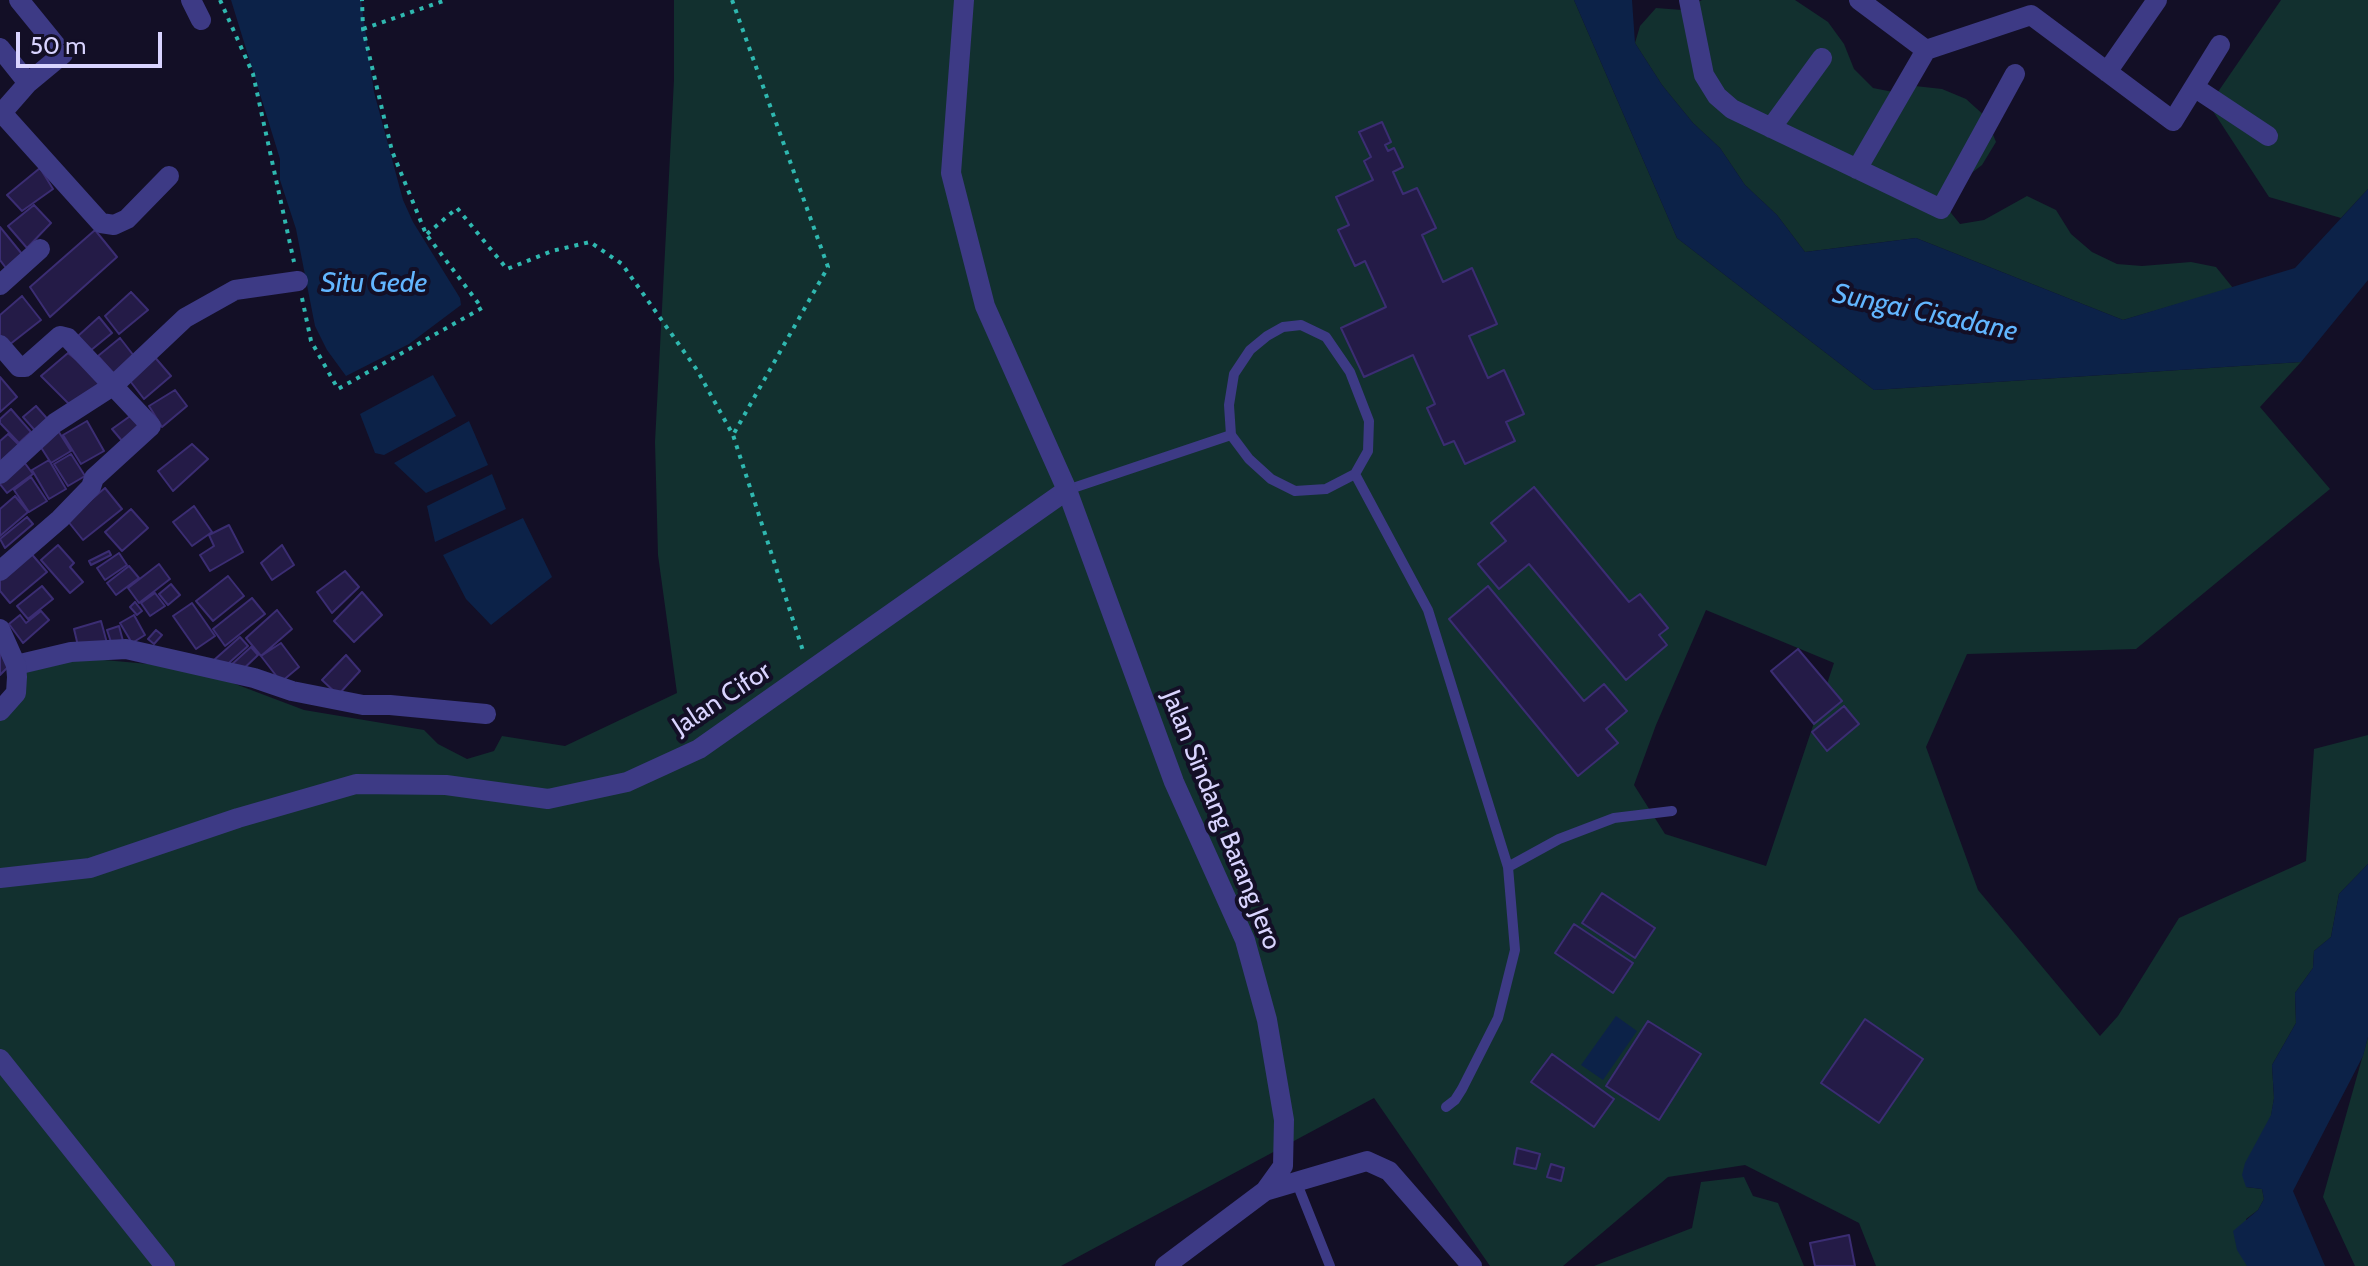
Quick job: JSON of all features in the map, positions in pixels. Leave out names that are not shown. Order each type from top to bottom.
[{"type":"street","points":[[19,0],[63,54],[28,83],[1,114],[101,223],[114,225],[127,219],[169,176]]},
{"type":"street","points":[[191,0],[201,20]]},
{"type":"street","name":"Jalan Sindang Barang Jero","points":[[964,0],[951,173],[985,306],[1067,490],[1174,782],[1245,940],[1267,1020],[1284,1120],[1283,1166],[1279,1184]]},
{"type":"street","points":[[1689,0],[1704,75],[1717,96],[1738,113],[1941,209],[2015,74]]},
{"type":"street","points":[[1859,0],[1926,50]]},
{"type":"street","points":[[2107,72],[2157,0]]},
{"type":"street","points":[[1857,169],[1926,50],[2031,15],[2173,121],[2220,45]]},
{"type":"street","points":[[0,48],[28,83]]},
{"type":"street","points":[[1771,128],[1822,58]]},
{"type":"street","points":[[2194,87],[2268,136]]},
{"type":"street","points":[[0,285],[40,249]]},
{"type":"street","points":[[0,474],[55,423],[114,385],[185,318],[235,290],[298,281]]},
{"type":"street","points":[[0,345],[19,367],[25,367],[60,336],[68,338],[151,426],[94,478],[91,487],[60,519],[0,571]]},
{"type":"street","name":"Jalan Cifor","points":[[0,878],[90,868],[238,818],[356,784],[446,785],[548,799],[627,782],[699,749],[1067,490]]},
{"type":"street","points":[[0,629],[16,665],[16,693],[0,711]]},
{"type":"street","points":[[16,665],[71,652],[126,649],[254,678],[292,691],[363,705],[486,714]]},
{"type":"street","points":[[0,1059],[165,1266]]},
{"type":"street","points":[[1165,1266],[1279,1184],[1367,1161],[1389,1171],[1472,1266]]},
{"type":"lane","points":[[1301,325],[1326,337],[1350,372],[1369,421],[1368,451],[1355,474],[1326,489],[1295,491],[1271,479],[1249,459],[1231,435],[1229,405],[1234,374],[1250,350],[1267,336],[1283,327],[1301,325]]},
{"type":"lane","name":"Jalan Cifor","points":[[1067,490],[1231,435]]},
{"type":"lane","points":[[1355,474],[1428,610],[1508,867],[1515,950],[1498,1018],[1462,1089],[1446,1107]]},
{"type":"lane","points":[[1508,867],[1559,839],[1614,818],[1672,811]]},
{"type":"lane","points":[[1279,1184],[1330,1266]]},
{"type":"path","points":[[220,0],[253,74],[311,341],[338,389],[482,308],[426,234],[392,151],[363,29],[362,0]]},
{"type":"path","points":[[363,29],[446,0]]},
{"type":"path","points":[[732,0],[828,267],[733,435]]},
{"type":"path","points":[[426,234],[457,208],[507,269],[552,251],[590,242],[622,264],[697,370],[733,435],[810,672]]},
{"type":"green space","points":[[674,0],[1574,0],[1677,238],[1874,390],[2301,362],[2260,407],[2330,489],[2136,649],[1967,654],[1926,747],[1978,890],[2100,1036],[2118,1016],[2179,918],[2306,861],[2314,749],[2368,735],[2368,864],[2339,894],[2331,937],[2314,951],[2313,968],[2295,993],[2296,1023],[2272,1065],[2274,1098],[2271,1116],[2262,1134],[2246,1187],[2262,1189],[2264,1199],[2258,1210],[2246,1219],[2247,1266],[1876,1266],[1859,1223],[1745,1165],[1668,1177],[1563,1266],[1490,1266],[1374,1098],[1061,1266],[0,1266],[0,699],[22,664],[93,659],[193,668],[304,710],[424,730],[438,744],[467,759],[494,751],[502,736],[565,746],[677,693],[658,555],[655,442],[674,80]],"holes":[[[1706,610],[1834,663],[1766,866],[1665,834],[1634,785],[1656,725]]]},
{"type":"green space","points":[[1702,0],[1795,0],[1828,22],[1844,44],[1854,69],[1873,88],[1898,93],[1915,86],[1942,89],[1966,99],[1986,117],[1996,142],[1982,165],[1961,181],[1943,203],[1960,224],[1984,220],[2027,196],[2056,210],[2071,234],[2092,252],[2117,264],[2142,266],[2191,262],[2216,267],[2233,288],[2123,320],[1916,238],[1805,252],[1777,215],[1745,185],[1720,148],[1693,123],[1662,85],[1635,43],[1640,26],[1656,8],[1682,10]]},
{"type":"green space","points":[[2281,0],[2368,0],[2368,189],[2341,218],[2269,197],[2209,105]]},
{"type":"green space","points":[[2368,1037],[2368,1266],[2355,1266],[2323,1197]]},
{"type":"green space","points":[[1744,1177],[1753,1196],[1778,1203],[1804,1266],[1594,1266],[1692,1228],[1701,1182]]},
{"type":"water","name":"Situ Gede","points":[[231,0],[361,0],[374,92],[403,200],[413,222],[460,298],[461,305],[409,344],[346,376],[327,350],[315,326],[296,229],[280,180],[280,159]]},
{"type":"water","name":"Sungai Cisadane","points":[[1574,0],[1632,0],[1635,43],[1662,85],[1693,123],[1720,148],[1745,185],[1777,215],[1805,252],[1916,238],[2123,320],[2295,268],[2368,189],[2368,280],[2301,362],[1874,390],[1677,238]]},
{"type":"water","points":[[433,375],[456,416],[384,455],[375,453],[360,414]]},
{"type":"water","points":[[469,421],[488,465],[426,493],[394,463]]},
{"type":"water","points":[[492,474],[506,509],[435,542],[427,506]]},
{"type":"water","points":[[523,518],[552,577],[491,625],[466,599],[443,555]]},
{"type":"water","points":[[2368,864],[2368,1037],[2363,1056],[2293,1191],[2325,1266],[2247,1266],[2237,1250],[2233,1231],[2258,1210],[2264,1199],[2262,1189],[2246,1187],[2242,1175],[2245,1163],[2271,1115],[2274,1098],[2272,1065],[2296,1023],[2295,993],[2313,968],[2314,951],[2331,937],[2339,894]]},
{"type":"water","points":[[1616,1016],[1637,1031],[1603,1080],[1581,1065]]},
{"type":"building","points":[[1382,122],[1391,142],[1385,145],[1388,151],[1394,148],[1403,167],[1393,172],[1403,194],[1417,188],[1436,228],[1422,235],[1443,282],[1472,268],[1497,324],[1469,336],[1488,378],[1504,370],[1524,414],[1506,422],[1515,441],[1465,464],[1454,441],[1444,445],[1427,408],[1435,404],[1413,355],[1364,377],[1341,328],[1386,307],[1365,261],[1355,266],[1338,230],[1349,225],[1336,197],[1373,180],[1364,161],[1371,157],[1359,132]]},
{"type":"building","points":[[40,168],[53,189],[22,211],[7,195]]},
{"type":"building","points":[[34,205],[51,223],[27,248],[8,226]]},
{"type":"building","points":[[0,227],[22,254],[6,268],[0,260]]},
{"type":"building","points":[[95,230],[117,257],[50,317],[30,287]]},
{"type":"building","points":[[131,292],[148,310],[119,334],[105,316]]},
{"type":"building","points":[[22,296],[41,320],[9,345],[0,335],[0,315]]},
{"type":"building","points":[[99,317],[112,333],[90,351],[78,336]]},
{"type":"building","points":[[120,338],[134,356],[114,374],[98,356]]},
{"type":"building","points":[[68,353],[104,382],[71,406],[41,376]]},
{"type":"building","points":[[153,355],[171,376],[144,399],[127,377]]},
{"type":"building","points":[[0,377],[17,397],[0,412]]},
{"type":"building","points":[[175,390],[187,406],[162,427],[149,406]]},
{"type":"building","points":[[36,406],[51,423],[38,434],[23,417]]},
{"type":"building","points":[[11,409],[31,432],[19,443],[0,423],[0,419]]},
{"type":"building","points":[[140,409],[154,429],[128,448],[112,429]]},
{"type":"building","points":[[87,421],[104,451],[81,464],[63,435]]},
{"type":"building","points":[[55,426],[71,451],[51,463],[35,438]]},
{"type":"building","points":[[8,434],[22,448],[0,469],[0,441]]},
{"type":"building","points":[[192,444],[208,459],[173,491],[158,471]]},
{"type":"building","points":[[71,454],[85,476],[68,486],[54,464]]},
{"type":"building","points":[[21,458],[33,474],[7,493],[0,484],[0,474]]},
{"type":"building","points":[[49,460],[66,489],[49,499],[32,470]]},
{"type":"building","points":[[31,477],[47,501],[29,512],[14,490]]},
{"type":"building","points":[[1534,487],[1629,602],[1640,594],[1668,628],[1659,635],[1667,645],[1626,680],[1529,564],[1499,589],[1478,564],[1506,541],[1491,523]]},
{"type":"building","points":[[105,488],[122,509],[83,540],[67,520]]},
{"type":"building","points":[[15,496],[28,512],[0,536],[0,509]]},
{"type":"building","points":[[194,506],[212,532],[192,546],[173,522]]},
{"type":"building","points":[[131,509],[148,528],[122,551],[105,532]]},
{"type":"building","points":[[27,517],[33,524],[5,548],[0,539]]},
{"type":"building","points":[[229,525],[243,552],[210,571],[200,555],[214,546],[209,535]]},
{"type":"building","points":[[58,545],[74,563],[70,567],[83,582],[70,593],[41,560]]},
{"type":"building","points":[[282,545],[294,565],[272,580],[261,563]]},
{"type":"building","points":[[29,551],[47,572],[10,603],[0,591],[0,575]]},
{"type":"building","points":[[109,551],[111,555],[91,565],[89,561]]},
{"type":"building","points":[[119,553],[127,565],[105,580],[97,568]]},
{"type":"building","points":[[159,564],[170,579],[139,603],[128,588]]},
{"type":"building","points":[[129,566],[139,578],[116,595],[107,583]]},
{"type":"building","points":[[345,571],[359,587],[332,613],[317,592]]},
{"type":"building","points":[[228,576],[244,596],[213,621],[196,601]]},
{"type":"building","points":[[171,584],[180,595],[168,605],[159,594]]},
{"type":"building","points":[[42,586],[53,599],[28,619],[17,606]]},
{"type":"building","points":[[1488,586],[1584,701],[1604,684],[1627,711],[1606,729],[1618,743],[1578,776],[1449,619]]},
{"type":"building","points":[[362,592],[382,615],[354,642],[334,621]]},
{"type":"building","points":[[155,593],[165,606],[150,616],[141,603]]},
{"type":"building","points":[[252,598],[265,614],[225,646],[213,629]]},
{"type":"building","points":[[135,602],[142,611],[137,615],[130,607]]},
{"type":"building","points":[[192,603],[215,636],[196,649],[173,616]]},
{"type":"building","points":[[277,610],[292,629],[261,656],[246,638]]},
{"type":"building","points":[[41,611],[49,620],[23,643],[9,624],[20,615],[26,623]]},
{"type":"building","points":[[134,615],[145,635],[132,643],[120,623]]},
{"type":"building","points":[[101,621],[107,643],[79,650],[74,629]]},
{"type":"building","points":[[119,626],[123,641],[112,645],[107,630]]},
{"type":"building","points":[[156,630],[162,635],[154,644],[148,639]]},
{"type":"building","points":[[240,637],[248,646],[222,669],[214,660]]},
{"type":"building","points":[[281,643],[299,667],[281,682],[261,656]]},
{"type":"building","points":[[0,647],[8,667],[0,675]]},
{"type":"building","points":[[251,647],[258,655],[238,674],[230,666]]},
{"type":"building","points":[[1798,649],[1842,701],[1814,724],[1771,671]]},
{"type":"building","points":[[346,655],[360,671],[338,695],[322,680]]},
{"type":"building","points":[[1844,706],[1859,724],[1827,751],[1812,732]]},
{"type":"building","points":[[1602,893],[1655,928],[1635,958],[1582,923]]},
{"type":"building","points":[[1574,924],[1633,963],[1613,993],[1555,953]]},
{"type":"building","points":[[1865,1019],[1923,1059],[1879,1123],[1821,1083]]},
{"type":"building","points":[[1648,1021],[1701,1054],[1659,1120],[1606,1086]]},
{"type":"building","points":[[1552,1054],[1614,1099],[1594,1127],[1531,1082]]},
{"type":"building","points":[[1517,1148],[1540,1154],[1536,1169],[1514,1164]]},
{"type":"building","points":[[1551,1164],[1564,1168],[1561,1181],[1547,1177]]},
{"type":"building","points":[[1849,1235],[1855,1266],[1815,1266],[1810,1243]]}]
